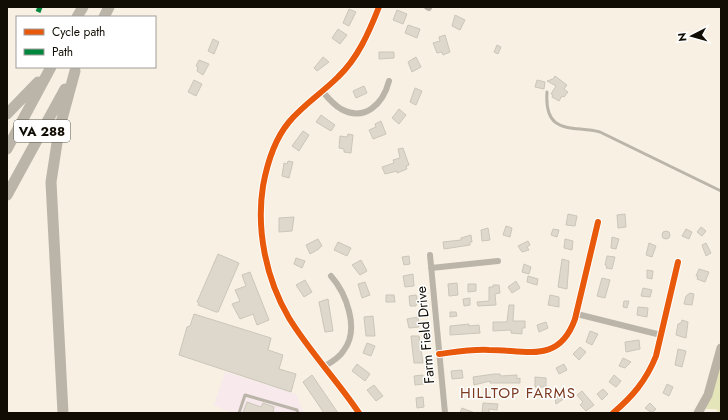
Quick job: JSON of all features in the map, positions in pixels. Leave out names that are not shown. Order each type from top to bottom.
[{"type":"highway","points":[[78,16],[83,7]]},
{"type":"highway","points":[[104,16],[109,7]]},
{"type":"highway","points":[[7,114],[27,94],[49,68]]},
{"type":"highway","name":"VA 288","points":[[7,149],[49,68]]},
{"type":"highway","points":[[63,413],[51,182],[59,130],[76,69]]},
{"type":"highway","name":"VA 288","points":[[7,195],[76,69]]},
{"type":"street","points":[[359,413],[326,366],[296,329],[283,307],[271,276],[260,222],[261,200],[264,179],[274,147],[288,123],[297,113],[340,76],[359,49],[379,7]]},
{"type":"street","points":[[323,92],[340,108],[350,112],[359,113],[377,106],[382,99],[389,81]]},
{"type":"street","points":[[439,354],[486,350],[532,353],[549,350],[560,344],[571,332],[577,314],[598,222]]},
{"type":"street","name":"Farm Field Drive","points":[[430,255],[445,413]]},
{"type":"street","points":[[431,268],[498,261]]},
{"type":"street","points":[[612,413],[631,396],[644,380],[656,356],[678,262]]},
{"type":"street","points":[[326,366],[344,350],[349,342],[350,332],[345,294],[331,276]]},
{"type":"street","points":[[577,314],[660,335]]},
{"type":"street","points":[[698,413],[708,394],[721,348]]},
{"type":"lane","points":[[547,92],[549,112],[552,119],[561,126],[568,129],[600,132],[721,191]]},
{"type":"lane","points":[[239,413],[245,395],[297,410],[298,413]]},
{"type":"shaded area","points":[[225,372],[296,394],[304,413],[231,413],[214,405]]},
{"type":"green space","points":[[721,359],[721,413],[719,413],[716,409],[706,409]]},
{"type":"building","points":[[349,9],[356,12],[349,26],[343,23]]},
{"type":"building","points":[[397,10],[407,14],[403,24],[393,20]]},
{"type":"building","points":[[455,15],[465,20],[460,30],[452,26]]},
{"type":"building","points":[[408,25],[420,29],[417,38],[405,33]]},
{"type":"building","points":[[338,29],[347,35],[340,44],[332,38]]},
{"type":"building","points":[[445,35],[450,52],[443,55],[442,52],[437,53],[433,43],[440,41],[439,37]]},
{"type":"building","points":[[213,39],[219,42],[214,54],[208,51]]},
{"type":"building","points":[[497,45],[501,47],[498,54],[494,52]]},
{"type":"building","points":[[379,52],[394,52],[394,58],[379,59]]},
{"type":"building","points":[[323,57],[329,62],[317,71],[314,68]]},
{"type":"building","points":[[416,57],[421,67],[412,72],[408,62]]},
{"type":"building","points":[[199,60],[209,64],[203,75],[197,71],[198,67],[196,66]]},
{"type":"building","points":[[555,76],[567,85],[564,89],[568,92],[564,97],[562,96],[559,101],[552,97],[553,95],[551,94],[556,86],[547,81],[553,79]]},
{"type":"building","points":[[194,80],[202,84],[196,96],[188,92]]},
{"type":"building","points":[[537,80],[545,82],[544,89],[535,87]]},
{"type":"building","points":[[364,86],[367,93],[356,98],[353,91]]},
{"type":"building","points":[[415,88],[422,91],[416,105],[410,102]]},
{"type":"building","points":[[399,109],[406,115],[399,124],[392,118]]},
{"type":"building","points":[[321,115],[335,125],[331,131],[316,122]]},
{"type":"building","points":[[381,121],[386,134],[373,139],[369,130],[376,127],[375,124]]},
{"type":"building","points":[[303,131],[309,135],[299,151],[292,146]]},
{"type":"building","points":[[348,134],[353,135],[351,153],[344,152],[344,149],[339,148],[340,136],[347,137]]},
{"type":"building","points":[[403,148],[409,165],[406,166],[407,169],[397,173],[397,171],[385,174],[382,167],[394,163],[393,160],[400,158],[398,149]]},
{"type":"building","points":[[288,161],[293,162],[289,178],[282,176],[284,163],[287,164]]},
{"type":"building","points":[[568,214],[577,216],[575,226],[566,225]]},
{"type":"building","points":[[625,214],[626,227],[618,228],[617,215]]},
{"type":"building","points":[[294,217],[292,231],[279,232],[279,218]]},
{"type":"building","points":[[506,226],[512,228],[510,237],[503,235]]},
{"type":"building","points":[[701,227],[706,231],[702,236],[697,232]]},
{"type":"building","points":[[488,228],[490,240],[482,241],[481,230]]},
{"type":"building","points":[[553,229],[559,230],[557,237],[551,235]]},
{"type":"building","points":[[686,229],[692,232],[689,239],[682,236]]},
{"type":"building","points":[[664,231],[668,231],[670,235],[668,239],[664,239],[662,237],[662,233]]},
{"type":"building","points":[[471,235],[472,242],[470,242],[470,245],[444,249],[443,242],[461,240],[461,238]]},
{"type":"building","points":[[612,237],[619,239],[616,249],[611,248]]},
{"type":"building","points":[[318,239],[322,246],[310,254],[306,245]]},
{"type":"building","points":[[565,239],[573,241],[572,250],[564,248]]},
{"type":"building","points":[[528,241],[530,245],[527,247],[529,250],[522,252],[518,246]]},
{"type":"building","points":[[338,242],[351,248],[347,256],[334,250]]},
{"type":"building","points":[[649,243],[656,246],[652,257],[646,255]]},
{"type":"building","points":[[706,243],[711,253],[706,256],[702,245]]},
{"type":"building","points":[[218,254],[239,263],[218,312],[216,312],[198,305],[199,303],[197,302]]},
{"type":"building","points":[[409,256],[410,264],[404,265],[402,257]]},
{"type":"building","points":[[607,256],[615,257],[612,269],[606,268],[607,266],[605,265]]},
{"type":"building","points":[[296,258],[305,261],[302,268],[294,264]]},
{"type":"building","points":[[562,259],[569,261],[567,289],[558,287]]},
{"type":"building","points":[[361,260],[367,271],[360,275],[352,265]]},
{"type":"building","points":[[524,264],[531,267],[529,274],[522,272]]},
{"type":"building","points":[[699,269],[709,272],[705,282],[697,279],[698,276],[696,276]]},
{"type":"building","points":[[647,270],[653,271],[652,279],[647,278]]},
{"type":"building","points":[[250,272],[269,320],[257,325],[253,314],[240,319],[232,304],[240,301],[235,290],[246,286],[242,275]]},
{"type":"building","points":[[413,274],[414,286],[405,287],[403,276]]},
{"type":"building","points":[[528,276],[538,279],[537,285],[527,282]]},
{"type":"building","points":[[602,278],[610,280],[605,298],[597,296]]},
{"type":"building","points":[[305,280],[312,292],[304,297],[296,285]]},
{"type":"building","points":[[516,281],[520,288],[512,293],[508,287]]},
{"type":"building","points":[[365,282],[370,295],[362,298],[358,284]]},
{"type":"building","points":[[457,283],[458,295],[449,296],[448,284]]},
{"type":"building","points":[[468,284],[476,284],[476,291],[468,292]]},
{"type":"building","points":[[493,285],[499,285],[500,293],[495,294],[496,305],[478,306],[477,302],[489,301],[489,287],[493,287]]},
{"type":"building","points":[[643,288],[652,290],[650,297],[641,296]]},
{"type":"building","points":[[690,293],[694,294],[692,305],[684,304],[686,296]]},
{"type":"building","points":[[386,295],[394,295],[395,302],[386,302]]},
{"type":"building","points":[[416,295],[416,306],[410,306],[409,296]]},
{"type":"building","points":[[550,295],[559,297],[559,307],[548,305]]},
{"type":"building","points":[[470,298],[470,305],[464,306],[463,299]]},
{"type":"building","points":[[328,299],[333,331],[325,332],[319,302]]},
{"type":"building","points":[[624,301],[629,301],[627,308],[623,307]]},
{"type":"building","points":[[509,305],[514,305],[513,321],[525,321],[525,328],[522,328],[522,334],[511,333],[511,330],[493,331],[493,322],[507,322]]},
{"type":"building","points":[[638,307],[648,308],[647,317],[637,315]]},
{"type":"building","points":[[450,312],[456,312],[457,316],[450,317]]},
{"type":"building","points":[[194,314],[271,338],[268,350],[283,355],[279,369],[296,374],[291,392],[179,355],[187,327],[190,326]]},
{"type":"building","points":[[373,316],[375,336],[366,336],[364,317]]},
{"type":"building","points":[[418,317],[419,327],[409,328],[407,319]]},
{"type":"building","points":[[682,320],[688,322],[686,338],[676,335],[678,324],[681,323]]},
{"type":"building","points":[[546,322],[548,328],[539,332],[537,325]]},
{"type":"building","points":[[469,324],[469,326],[479,325],[480,333],[450,335],[450,326]]},
{"type":"building","points":[[590,331],[598,334],[592,345],[586,342]]},
{"type":"building","points":[[411,336],[419,336],[423,363],[414,363]]},
{"type":"building","points":[[639,340],[640,349],[626,352],[625,342]]},
{"type":"building","points":[[367,343],[375,346],[371,356],[363,353]]},
{"type":"building","points":[[580,347],[586,352],[579,360],[573,354]]},
{"type":"building","points":[[678,349],[686,351],[682,367],[675,365]]},
{"type":"building","points":[[623,358],[631,362],[625,368],[619,366]]},
{"type":"building","points":[[357,364],[370,374],[365,381],[352,371]]},
{"type":"building","points":[[564,364],[567,370],[559,374],[556,368]]},
{"type":"building","points":[[462,370],[463,378],[452,379],[451,371]]},
{"type":"building","points":[[500,374],[501,376],[517,375],[517,379],[520,378],[520,383],[490,383],[490,381],[474,385],[473,377]]},
{"type":"building","points":[[312,375],[338,413],[324,413],[303,382]]},
{"type":"building","points":[[423,375],[424,384],[415,385],[414,376]]},
{"type":"building","points":[[614,375],[621,381],[616,387],[609,382]]},
{"type":"building","points":[[535,377],[546,378],[546,387],[535,387]]},
{"type":"building","points":[[667,384],[673,387],[669,396],[663,393]]},
{"type":"building","points":[[374,385],[383,396],[376,401],[367,390]]},
{"type":"building","points":[[603,389],[608,394],[602,400],[597,394]]},
{"type":"building","points":[[582,391],[594,405],[586,411],[580,405],[583,402],[577,395]]},
{"type":"building","points":[[562,394],[565,398],[556,404],[555,398]]},
{"type":"building","points":[[423,397],[424,407],[417,408],[416,398]]},
{"type":"building","points":[[247,402],[261,407],[263,403],[274,407],[273,413],[243,413]]},
{"type":"building","points":[[483,403],[498,404],[497,410],[489,409],[489,413],[482,413]]},
{"type":"building","points":[[650,403],[656,409],[652,413],[645,408]]},
{"type":"building","points":[[462,408],[475,413],[460,413]]},
{"type":"marked path","points":[[38,12],[40,7]]},
{"type":"cycle path","points":[[359,413],[305,342],[281,303],[274,287],[265,254],[262,237],[261,203],[267,169],[279,136],[294,116],[345,70],[367,35],[379,7]]},
{"type":"cycle path","points":[[439,354],[476,350],[529,352],[551,349],[560,343],[568,333],[575,319],[598,222]]},
{"type":"cycle path","points":[[613,413],[638,388],[648,373],[656,356],[678,262]]},
{"type":"district","name":"HILLTOP FARMS","points":[[518,393]]}]
